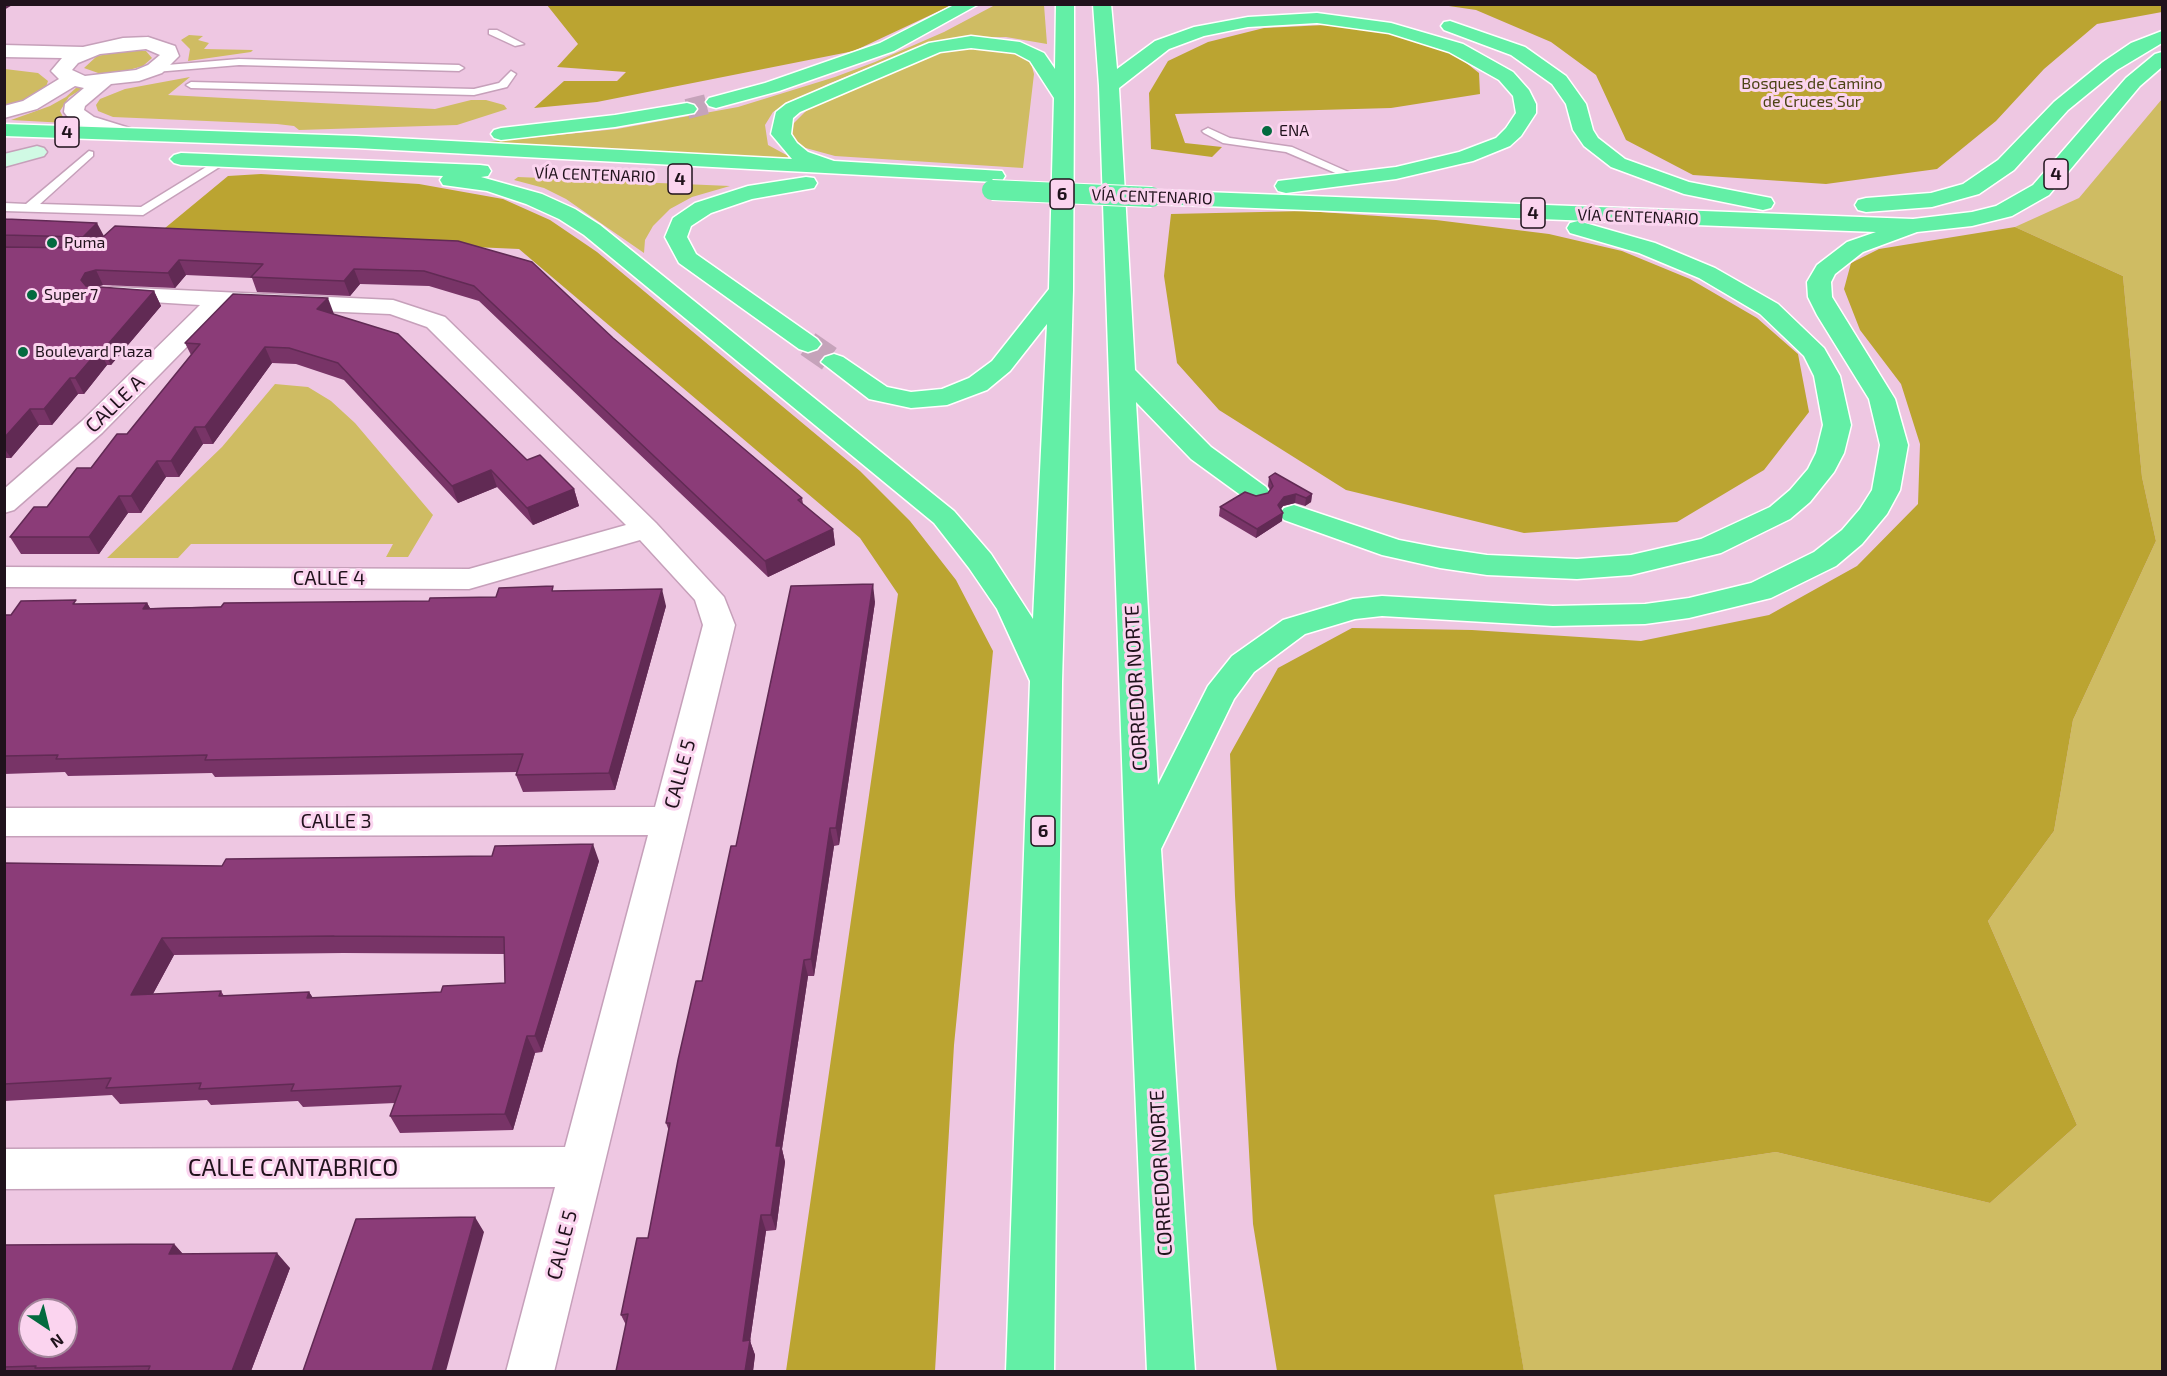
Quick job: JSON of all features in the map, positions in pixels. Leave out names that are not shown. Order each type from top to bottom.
[{"type":"highway","points":[[716,102],[772,87],[887,47],[971,4]]},
{"type":"highway","name":"6","points":[[1030,1371],[1046,682],[1060,290],[1065,4]]},
{"type":"highway","name":"CORREDOR NORTE","points":[[1102,4],[1109,86],[1143,848],[1171,1371]]},
{"type":"highway","points":[[1315,4],[1405,14],[1451,26],[1497,42],[1532,59],[1558,80],[1576,104],[1583,130],[1591,142],[1618,162],[1684,187],[1763,203]]},
{"type":"highway","points":[[1109,86],[1146,55],[1200,32],[1248,22],[1317,18],[1391,28],[1436,40],[1492,66],[1506,76],[1522,94],[1526,113],[1522,123],[1503,142],[1445,163],[1356,178],[1276,187]]},
{"type":"highway","name":"VÍA CENTENARIO","points":[[1151,190],[1276,187],[1763,203],[1901,204],[1941,198],[1971,189],[2006,165],[2061,106],[2110,66],[2138,47],[2163,36]]},
{"type":"highway","points":[[850,170],[801,156],[790,147],[781,134],[783,116],[794,108],[936,47],[971,42],[1020,48],[1037,57],[1064,98]]},
{"type":"highway","name":"VÍA CENTENARIO","points":[[590,175],[806,183],[993,183],[1151,190],[1464,210],[1913,226],[1990,215],[2020,204],[2041,190],[2133,82],[2163,58]]},
{"type":"highway","points":[[356,142],[437,139],[536,131],[687,109]]},
{"type":"highway","name":"VÍA CENTENARIO","points":[[4,130],[356,142],[850,170],[993,183]]},
{"type":"highway","name":"4","points":[[4,150],[111,155]]},
{"type":"highway","name":"VÍA CENTENARIO","points":[[156,157],[520,173]]},
{"type":"highway","points":[[369,167],[490,185],[534,199],[567,214],[592,230],[944,517],[980,561],[1012,608],[1046,682]]},
{"type":"highway","points":[[806,183],[748,193],[703,208],[681,223],[676,237],[687,258],[808,344]]},
{"type":"highway","points":[[1294,514],[1393,548],[1440,558],[1487,565],[1577,570],[1631,564],[1719,542],[1780,513],[1800,496],[1820,472],[1830,453],[1837,425],[1827,376],[1815,353],[1794,330],[1769,309],[1707,273],[1647,248],[1577,228],[1464,210]]},
{"type":"highway","points":[[1143,848],[1220,694],[1243,664],[1294,627],[1353,609],[1382,606],[1600,617],[1689,608],[1760,591],[1802,573],[1844,545],[1872,514],[1886,490],[1894,446],[1882,399],[1828,315],[1820,297],[1819,282],[1825,270],[1855,246],[1913,226]]},
{"type":"highway","points":[[834,362],[878,393],[911,400],[946,397],[978,384],[1001,366],[1060,290]]},
{"type":"highway","points":[[1122,372],[1201,453],[1256,493]]},
{"type":"street","points":[[4,51],[83,53],[123,44],[160,46],[168,50],[170,56],[155,69],[103,82],[67,73],[4,64]]},
{"type":"street","points":[[4,112],[40,100],[83,53]]},
{"type":"street","points":[[103,82],[75,104],[74,112],[87,121],[129,134]]},
{"type":"street","points":[[4,161],[38,152]]},
{"type":"street","name":"CALLE 5","points":[[103,294],[393,307],[436,322],[646,528],[709,597],[719,625],[530,1371]]},
{"type":"street","name":"CALLE A","points":[[4,504],[92,427],[220,299]]},
{"type":"street","name":"CALLE 4","points":[[4,577],[469,579],[646,528]]},
{"type":"street","name":"CALLE 3","points":[[4,822],[668,821]]},
{"type":"street","name":"CALLE CANTABRICO","points":[[4,1169],[582,1167]]},
{"type":"lane","points":[[493,33],[519,44]]},
{"type":"lane","points":[[191,85],[247,74],[459,68]]},
{"type":"lane","points":[[155,69],[474,92],[503,85],[511,74]]},
{"type":"lane","points":[[1208,131],[1227,141],[1288,149],[1356,178]]},
{"type":"lane","points":[[31,206],[89,154]]},
{"type":"lane","points":[[127,227],[143,211],[223,160]]},
{"type":"lane","points":[[4,207],[143,211]]},
{"type":"shaded area","points":[[995,5],[1044,5],[1047,44],[1006,37],[953,38],[910,51],[828,84],[773,112],[765,125],[768,145],[792,158],[458,145],[617,129],[738,107],[875,62],[944,32]]},
{"type":"shaded area","points":[[189,35],[203,36],[198,40],[209,43],[204,49],[253,50],[188,61],[190,49],[181,40]]},
{"type":"shaded area","points":[[974,46],[1002,49],[1021,56],[1031,63],[1034,74],[1023,168],[835,156],[802,147],[792,136],[793,124],[812,105],[928,55]]},
{"type":"shaded area","points":[[129,50],[146,51],[152,58],[143,66],[122,72],[101,74],[84,68],[97,56]]},
{"type":"shaded area","points":[[5,69],[38,73],[48,81],[46,87],[34,97],[5,108]]},
{"type":"shaded area","points":[[190,77],[168,95],[435,109],[471,100],[486,100],[504,105],[507,109],[457,125],[299,130],[294,126],[277,124],[113,117],[98,111],[96,105],[100,99],[125,89]]},
{"type":"shaded area","points":[[77,87],[85,87],[69,97],[60,111],[66,123],[11,120],[50,106],[66,97]]},
{"type":"shaded area","points":[[2162,99],[2162,1371],[1524,1371],[1493,1195],[1776,1152],[1990,1203],[2077,1125],[1988,921],[2054,831],[2073,720],[2156,541],[2142,477],[2123,276],[2015,227],[2079,198]]},
{"type":"shaded area","points":[[518,177],[730,186],[692,197],[670,209],[653,226],[645,240],[644,253],[566,199],[544,188],[514,180]]},
{"type":"shaded area","points":[[275,384],[308,387],[331,401],[355,423],[433,515],[408,557],[386,557],[393,544],[191,544],[178,558],[107,558],[222,447]]},
{"type":"green space","name":"Bosques de Camino de Cruces Sur","points":[[2162,4],[2162,12],[2097,24],[2044,69],[1996,121],[1937,169],[1826,184],[1693,175],[1626,140],[1596,75],[1551,42],[1476,10],[1442,5]]},
{"type":"green space","points":[[547,5],[952,5],[854,51],[597,102],[534,108],[564,81],[617,81],[626,72],[557,67],[578,44]]},
{"type":"green space","points":[[1325,25],[1373,29],[1424,42],[1455,54],[1479,73],[1480,94],[1391,108],[1175,114],[1185,143],[1222,147],[1212,157],[1151,149],[1149,93],[1168,61],[1208,42],[1264,28]]},
{"type":"green space","points":[[261,174],[419,184],[503,199],[550,220],[597,252],[860,471],[910,521],[956,580],[993,651],[954,1045],[935,1371],[786,1371],[898,594],[860,538],[519,249],[159,233],[228,176]]},
{"type":"green space","points":[[1306,211],[1436,220],[1549,234],[1622,251],[1690,279],[1757,318],[1798,354],[1809,412],[1764,470],[1677,522],[1524,533],[1346,490],[1219,410],[1177,363],[1164,276],[1171,214]]},
{"type":"green space","points":[[2015,227],[2123,276],[2142,477],[2156,541],[2073,720],[2054,831],[1988,921],[2077,1125],[1990,1203],[1776,1152],[1494,1195],[1524,1371],[1277,1371],[1253,1224],[1235,896],[1230,754],[1278,668],[1352,628],[1472,630],[1641,641],[1769,615],[1857,566],[1918,504],[1920,444],[1901,384],[1860,330],[1844,289],[1851,263],[1879,249]]},
{"type":"building","points":[[4,220],[97,223],[83,237],[4,235]]},
{"type":"building","points":[[115,226],[458,241],[532,262],[613,338],[802,498],[798,500],[833,529],[765,561],[474,286],[424,271],[354,269],[344,281],[251,277],[263,264],[179,260],[168,273],[96,270],[85,273],[81,280],[86,286],[154,291],[103,350],[99,350],[75,378],[70,378],[44,409],[30,409],[4,438],[4,247],[91,248]]},
{"type":"building","points":[[233,294],[328,298],[317,309],[398,334],[527,460],[540,455],[574,489],[527,508],[491,470],[452,486],[338,363],[289,348],[265,347],[205,427],[195,427],[171,461],[157,461],[131,496],[119,496],[89,537],[10,537],[34,507],[47,507],[77,468],[91,468],[117,434],[127,434],[200,344],[185,343]]},
{"type":"building","points":[[1275,473],[1312,494],[1306,498],[1296,494],[1284,497],[1278,505],[1283,513],[1257,529],[1220,507],[1245,492],[1256,496],[1268,493],[1273,486],[1269,477]]},
{"type":"building","points":[[873,584],[836,828],[830,828],[811,959],[804,960],[776,1146],[781,1146],[771,1215],[761,1215],[743,1341],[750,1340],[745,1371],[616,1371],[628,1314],[621,1315],[637,1238],[648,1238],[670,1123],[666,1123],[678,1060],[696,981],[702,981],[731,846],[736,846],[791,586]]},
{"type":"building","points":[[553,586],[552,591],[662,589],[609,773],[516,775],[523,754],[205,760],[207,755],[56,759],[58,755],[4,756],[4,615],[11,615],[21,601],[76,600],[73,604],[147,603],[143,609],[221,607],[224,603],[429,601],[430,598],[496,597],[499,588]]},
{"type":"building","points":[[593,844],[535,1036],[527,1036],[505,1114],[390,1116],[401,1086],[291,1091],[294,1084],[199,1089],[201,1083],[106,1088],[111,1078],[4,1084],[4,863],[222,866],[226,859],[492,856],[495,846]],"holes":[[[504,937],[505,983],[443,986],[441,992],[307,998],[309,992],[219,996],[221,991],[131,995],[162,938]]]},
{"type":"building","points":[[475,1217],[432,1371],[303,1371],[356,1219]]},
{"type":"building","points":[[174,1244],[169,1254],[277,1253],[232,1371],[148,1371],[150,1366],[4,1367],[4,1245]]},
{"type":"tunnel","points":[[687,109],[716,102]]},
{"type":"tunnel","points":[[808,344],[834,362]]},
{"type":"place","name":"ENA","points":[[1267,131]]},
{"type":"place","name":"Puma","points":[[52,243]]},
{"type":"place","name":"Super 7","points":[[32,295]]},
{"type":"place","name":"Boulevard Plaza","points":[[23,352]]}]
